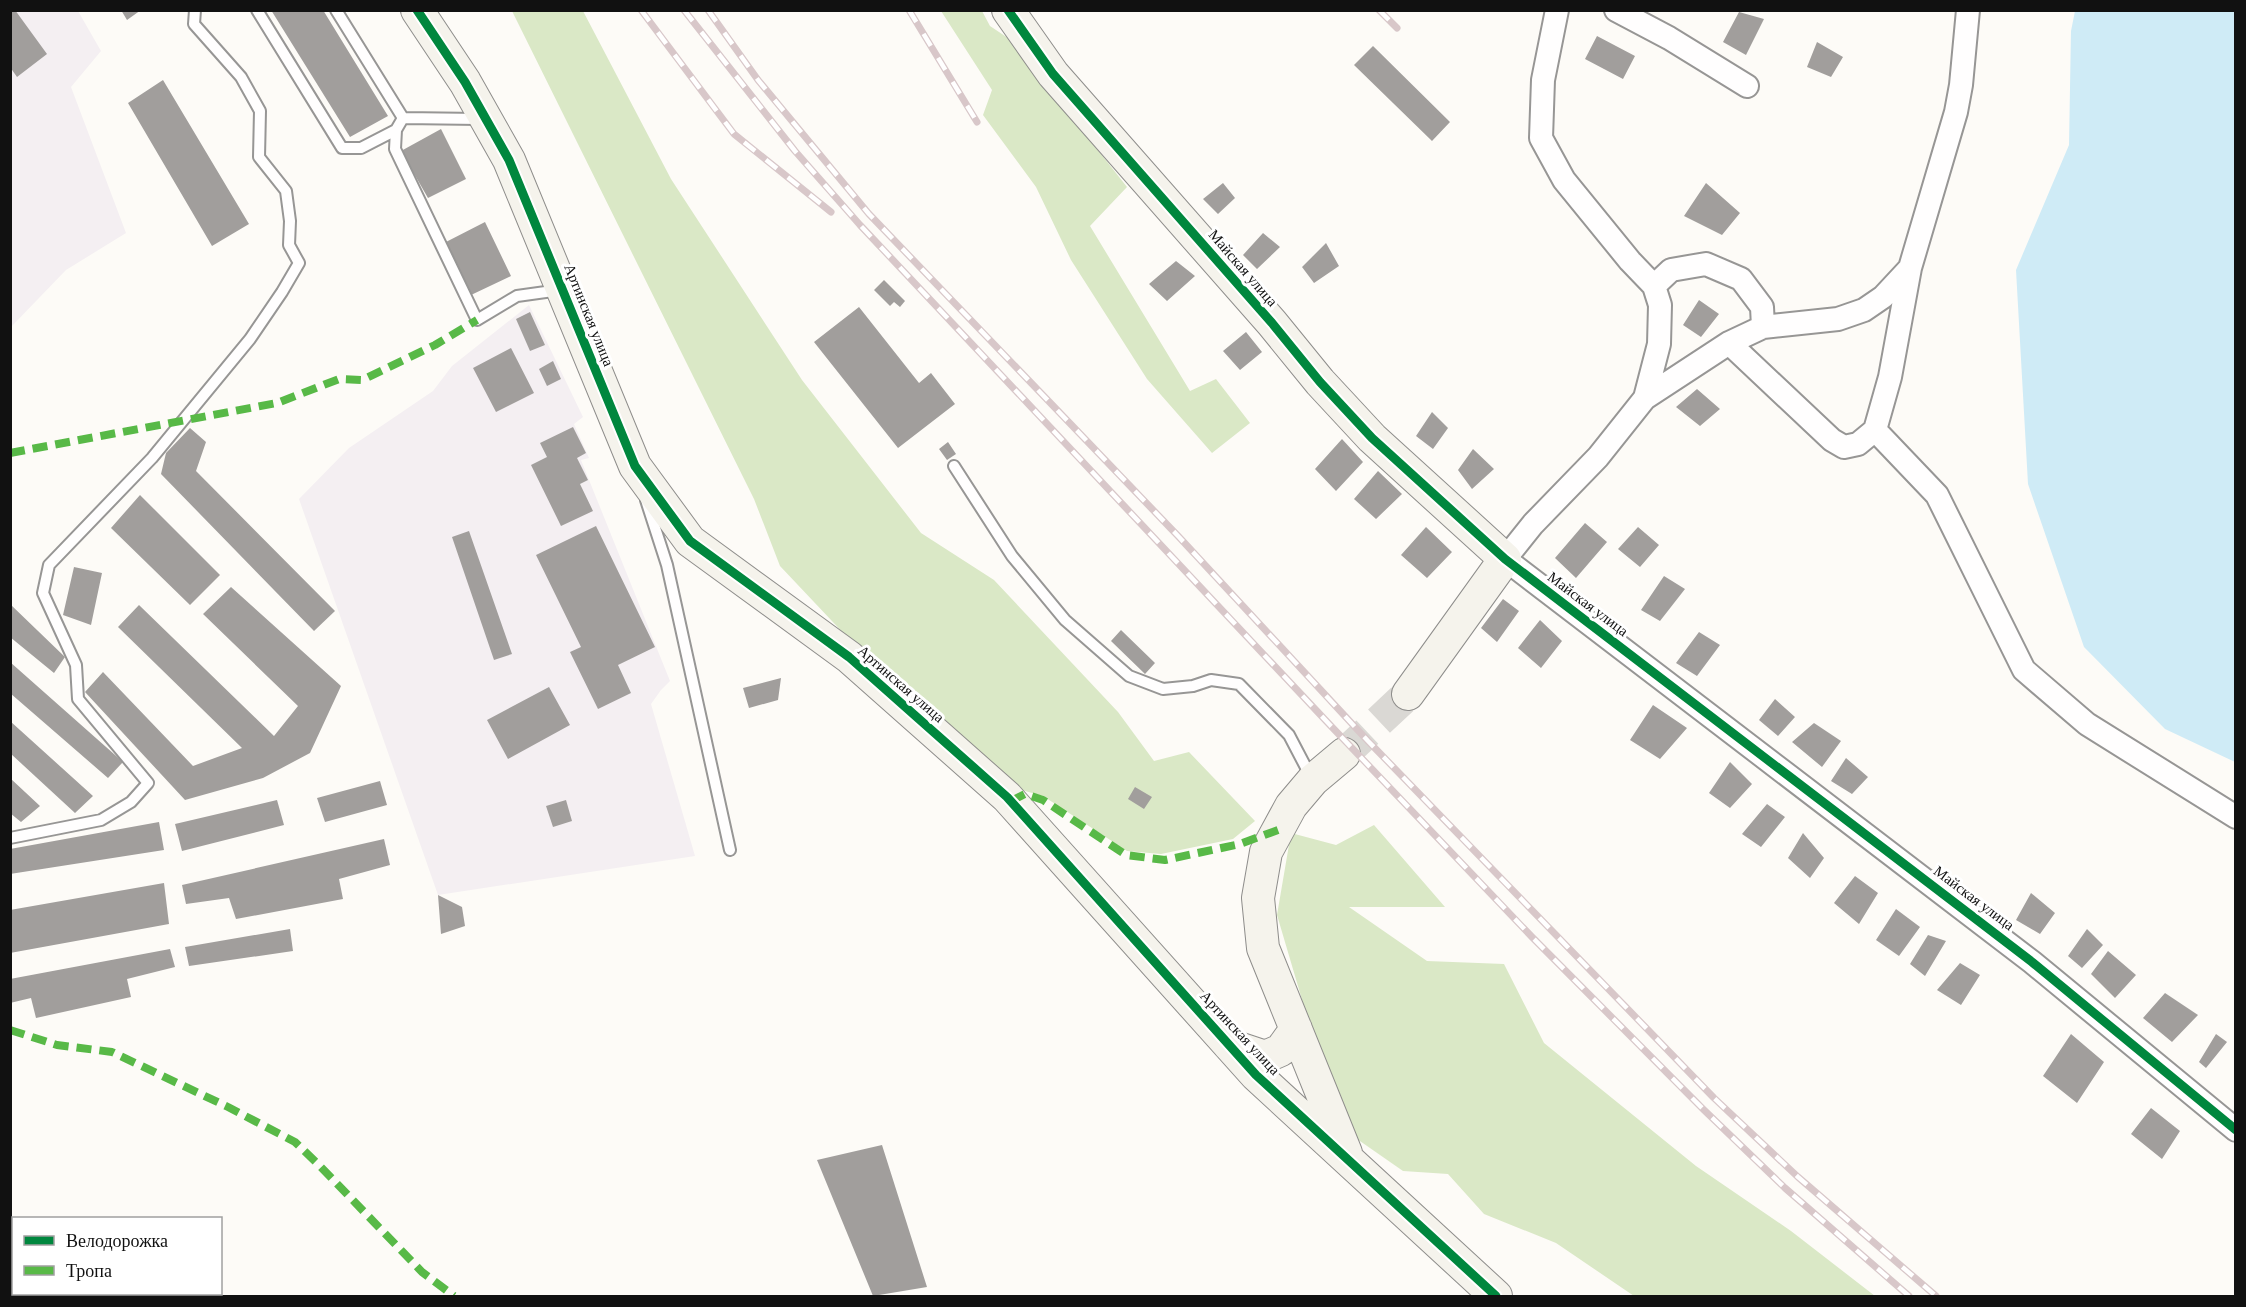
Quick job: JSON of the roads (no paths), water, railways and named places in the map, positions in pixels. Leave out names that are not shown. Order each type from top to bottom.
[{"type":"street","name":"Артинская улица","points":[[417,10],[465,82],[509,160],[635,466],[690,541],[849,657],[1007,797],[1256,1075],[1496,1296]]},
{"type":"street","name":"Майская улица","points":[[1008,10],[1053,74],[1272,323],[1320,382],[1372,438],[1505,559],[2032,962],[2235,1130]]},
{"type":"street","points":[[1557,10],[1543,80],[1541,138],[1564,180],[1630,261],[1654,286],[1660,305],[1659,344],[1645,398]]},
{"type":"street","points":[[1616,10],[1669,38],[1747,87]]},
{"type":"street","points":[[1729,343],[1832,440],[1844,447],[1858,444],[1875,430],[1890,377],[1910,268],[1956,112],[1961,85],[1968,10]]},
{"type":"street","points":[[1654,286],[1671,270],[1706,264],[1741,279],[1762,307],[1763,327]]},
{"type":"street","points":[[1408,694],[1505,559],[1533,524],[1598,457],[1645,398],[1729,343],[1763,327],[1838,319],[1864,310],[1883,297],[1910,268]]},
{"type":"street","points":[[1659,344],[1691,368]]},
{"type":"street","points":[[1875,430],[1937,495],[2024,669],[2087,724],[2235,817]]},
{"type":"street","points":[[1344,754],[1313,780],[1291,806],[1266,852],[1258,898],[1263,948],[1350,1162]]},
{"type":"street","points":[[1229,1045],[1265,1057],[1281,1050],[1296,1029]]},
{"type":"lane","points":[[10,838],[101,820],[131,802],[148,783],[78,699],[76,665],[43,593],[49,565],[153,458],[250,339],[282,292],[298,263],[289,245],[290,221],[286,191],[259,157],[260,111],[241,76],[194,24],[185,10]]},
{"type":"lane","points":[[194,24],[195,10]]},
{"type":"lane","points":[[257,10],[342,148],[361,148],[396,130]]},
{"type":"lane","points":[[336,10],[403,118]]},
{"type":"lane","points":[[403,118],[396,130],[395,149],[477,320],[517,296],[563,289]]},
{"type":"lane","points":[[403,118],[486,119]]},
{"type":"lane","points":[[635,466],[667,565],[730,849]]},
{"type":"lane","points":[[954,466],[1012,556],[1065,620],[1129,676],[1163,689],[1193,686],[1212,680],[1239,684],[1289,735],[1313,780]]},
{"type":"water","points":[[2075,11],[2235,11],[2235,762],[2165,729],[2084,647],[2028,484],[2016,270],[2069,145],[2071,31]]},
{"type":"tunnel","points":[[1344,754],[1408,694]]},
{"type":"railway","points":[[641,10],[734,134],[831,212]]},
{"type":"railway","points":[[684,10],[795,151],[860,225],[1330,725],[1532,937],[1704,1110],[1785,1188],[1909,1296]]},
{"type":"railway","points":[[708,10],[758,80],[869,214],[1179,537],[1368,741],[1714,1098],[1798,1177],[1936,1296]]},
{"type":"railway","points":[[909,10],[977,122]]},
{"type":"railway","points":[[1379,10],[1397,28]]}]
